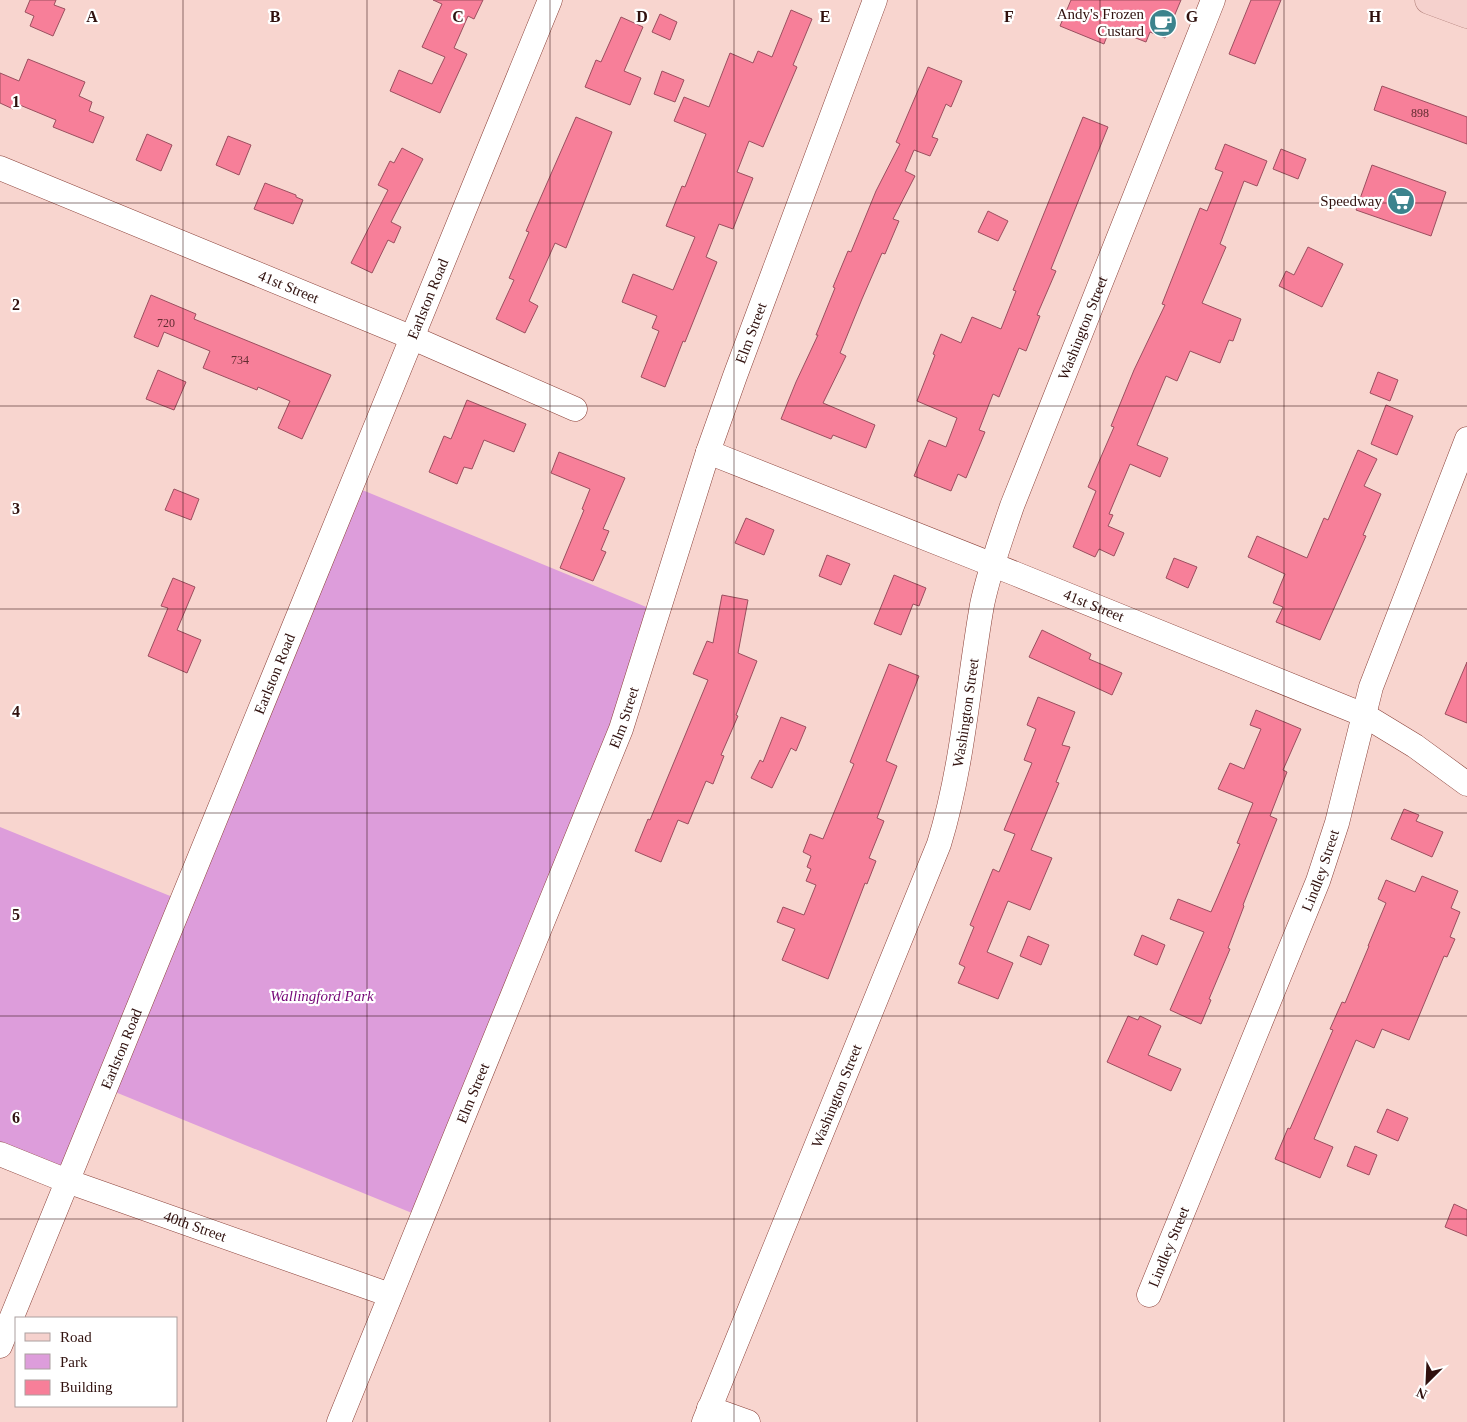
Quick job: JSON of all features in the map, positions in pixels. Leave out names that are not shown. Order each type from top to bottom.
[{"type":"main road","points":[[1429,0],[1467,14]]},
{"type":"street","name":"Earlston Road","points":[[0,1346],[550,0]]},
{"type":"street","name":"Elm Street","points":[[339,1422],[622,729],[708,452],[875,0]]},
{"type":"street","name":"Washington Street","points":[[706,1415],[939,844],[956,777],[983,603],[992,564],[1016,497],[1212,0]]},
{"type":"street","name":"41st Street","points":[[0,168],[413,338],[575,409]]},
{"type":"street","name":"Lindley Street","points":[[1149,1295],[1318,881],[1337,823],[1371,687],[1467,439]]},
{"type":"street","name":"41st Street","points":[[708,452],[992,564],[1364,715],[1415,746],[1467,784]]},
{"type":"street","name":"40th Street","points":[[0,1154],[68,1181],[390,1295]]},
{"type":"street","points":[[706,1415],[748,1422]]},
{"type":"green space","name":"Wallingford Park","points":[[355,487],[656,611],[412,1213],[98,1085],[63,1169],[0,1143],[0,827],[185,902]]},
{"type":"building","points":[[30,0],[56,0],[54,5],[65,9],[53,36],[30,26],[34,16],[25,12]]},
{"type":"building","points":[[433,0],[483,0],[474,19],[468,16],[454,48],[467,54],[440,113],[390,91],[399,70],[432,84],[445,57],[422,47],[442,4]]},
{"type":"building","points":[[1071,0],[1181,0],[1165,38],[1150,32],[1146,42],[1110,28],[1104,44],[1060,26]]},
{"type":"building","points":[[1251,0],[1281,0],[1255,64],[1229,54]]},
{"type":"building","points":[[791,10],[812,19],[793,65],[797,67],[763,147],[749,141],[737,172],[753,178],[733,229],[719,224],[706,257],[717,262],[665,387],[641,377],[659,331],[652,328],[657,316],[622,302],[633,274],[673,290],[695,237],[666,226],[682,186],[685,187],[706,134],[674,121],[684,97],[709,107],[730,53],[753,63],[758,51],[772,57]]},
{"type":"building","points":[[660,14],[677,22],[670,40],[652,32]]},
{"type":"building","points":[[621,17],[643,27],[624,71],[641,78],[630,105],[585,87],[596,60],[601,62]]},
{"type":"building","points":[[28,59],[85,82],[79,96],[92,102],[89,111],[104,117],[93,143],[53,127],[56,120],[15,103],[13,109],[0,103],[0,73],[19,81]]},
{"type":"building","points":[[928,67],[962,81],[951,107],[946,104],[932,137],[938,139],[930,156],[914,150],[905,171],[915,176],[893,219],[899,221],[885,254],[882,253],[862,299],[840,353],[846,356],[823,403],[875,425],[866,448],[833,435],[831,439],[781,419],[818,335],[816,335],[835,288],[833,287],[848,251],[851,252],[876,191],[900,144],[896,142]]},
{"type":"building","points":[[662,71],[684,80],[675,102],[654,94]]},
{"type":"building","points":[[1382,86],[1467,117],[1467,144],[1374,110]]},
{"type":"building","points":[[576,117],[612,132],[566,248],[555,243],[529,301],[538,306],[525,333],[496,319],[514,280],[509,278],[529,232],[526,231]]},
{"type":"building","points":[[1083,117],[1108,127],[1051,269],[1056,271],[1037,315],[1040,316],[1026,351],[1019,348],[999,397],[993,394],[979,430],[985,432],[966,478],[958,474],[951,491],[914,476],[929,440],[946,447],[957,418],[917,401],[941,334],[961,343],[972,317],[1001,329],[1016,291],[1013,290]]},
{"type":"building","points":[[147,134],[172,145],[161,171],[136,160]]},
{"type":"building","points":[[228,136],[251,145],[239,175],[216,165]]},
{"type":"building","points":[[1225,144],[1267,161],[1257,186],[1244,181],[1220,244],[1226,247],[1202,303],[1241,319],[1233,341],[1229,340],[1220,363],[1190,351],[1177,381],[1166,376],[1137,445],[1168,458],[1160,477],[1130,464],[1109,514],[1113,515],[1108,526],[1124,533],[1114,556],[1099,549],[1095,557],[1073,547],[1096,491],[1088,487],[1114,427],[1111,426],[1134,370],[1165,305],[1162,304],[1200,208],[1207,211],[1223,172],[1215,169]]},
{"type":"building","points":[[402,148],[423,159],[391,222],[401,227],[394,243],[388,240],[372,273],[351,263],[388,190],[378,185],[390,161],[394,163]]},
{"type":"building","points":[[1281,149],[1306,159],[1298,179],[1273,169]]},
{"type":"building","name":"Speedway","points":[[1372,165],[1446,192],[1431,236],[1356,210]]},
{"type":"building","points":[[265,183],[296,195],[296,197],[303,200],[293,224],[254,209]]},
{"type":"building","points":[[988,211],[1008,221],[998,241],[978,232]]},
{"type":"building","points":[[1308,247],[1343,264],[1322,307],[1279,286],[1286,271],[1294,275]]},
{"type":"building","points":[[151,295],[196,314],[194,319],[331,375],[302,439],[278,428],[290,401],[258,387],[257,390],[203,368],[210,351],[164,332],[158,347],[134,337]]},
{"type":"building","points":[[158,370],[186,382],[174,410],[146,399]]},
{"type":"building","points":[[1378,372],[1398,380],[1390,401],[1370,393]]},
{"type":"building","points":[[467,400],[526,424],[514,452],[484,440],[472,469],[464,467],[457,484],[429,472],[444,436],[451,439]]},
{"type":"building","points":[[1386,405],[1413,416],[1397,455],[1371,444]]},
{"type":"building","points":[[1358,450],[1377,459],[1364,486],[1381,494],[1363,535],[1366,536],[1320,640],[1276,622],[1283,607],[1273,603],[1285,574],[1248,557],[1257,536],[1307,558],[1324,518],[1328,520]]},
{"type":"building","points":[[559,452],[625,478],[603,529],[609,531],[601,550],[606,552],[593,581],[560,568],[584,510],[582,509],[590,489],[551,473]]},
{"type":"building","points":[[174,489],[199,499],[191,520],[165,510]]},
{"type":"building","points":[[746,518],[774,530],[764,555],[735,543]]},
{"type":"building","points":[[827,555],[850,564],[841,585],[819,576]]},
{"type":"building","points":[[1174,558],[1197,567],[1188,588],[1166,578]]},
{"type":"building","points":[[894,575],[926,588],[919,606],[913,604],[901,635],[874,624]]},
{"type":"building","points":[[173,578],[195,587],[177,630],[201,640],[187,673],[148,656],[168,608],[161,606]]},
{"type":"building","points":[[722,595],[748,600],[738,653],[757,661],[736,715],[738,716],[721,755],[724,756],[713,784],[706,781],[688,824],[678,820],[661,862],[635,851],[648,819],[650,820],[708,680],[693,674],[707,641],[713,643]]},
{"type":"building","points":[[1042,630],[1091,654],[1089,659],[1122,673],[1112,695],[1029,657]]},
{"type":"building","points":[[1467,662],[1467,723],[1445,714]]},
{"type":"building","points":[[889,664],[919,676],[886,761],[897,766],[877,818],[884,821],[869,858],[876,861],[867,884],[865,883],[828,979],[782,960],[795,929],[777,922],[783,907],[804,915],[816,885],[806,881],[811,869],[807,867],[811,856],[803,852],[810,834],[823,839],[854,764],[850,762]]},
{"type":"building","points":[[1038,697],[1075,712],[1062,745],[1070,747],[1056,782],[1059,783],[1031,850],[1052,858],[1030,910],[1008,901],[987,952],[1013,963],[998,999],[958,983],[965,967],[959,964],[974,927],[970,925],[993,869],[999,872],[1015,834],[1004,830],[1032,763],[1024,760],[1036,729],[1027,725]]},
{"type":"building","points":[[1256,710],[1301,729],[1283,770],[1287,772],[1270,816],[1277,819],[1243,905],[1228,948],[1230,949],[1209,999],[1211,1000],[1201,1024],[1170,1010],[1204,932],[1170,919],[1178,899],[1211,912],[1240,844],[1237,843],[1253,803],[1218,789],[1230,763],[1244,769],[1261,729],[1250,725]]},
{"type":"building","points":[[781,717],[806,727],[796,751],[791,748],[772,788],[751,778],[760,760],[763,762]]},
{"type":"building","points":[[1404,809],[1419,815],[1416,821],[1443,832],[1432,857],[1391,839]]},
{"type":"building","points":[[1422,876],[1458,891],[1451,908],[1460,912],[1450,937],[1455,939],[1447,957],[1444,956],[1409,1040],[1382,1029],[1374,1048],[1356,1040],[1314,1139],[1333,1147],[1320,1178],[1275,1159],[1333,1030],[1330,1029],[1342,1002],[1345,1003],[1369,946],[1386,903],[1378,899],[1386,880],[1415,892]]},
{"type":"building","points":[[1142,935],[1165,945],[1157,965],[1134,955]]},
{"type":"building","points":[[1028,936],[1049,945],[1041,965],[1020,956]]},
{"type":"building","points":[[1128,1016],[1138,1020],[1140,1016],[1161,1026],[1148,1055],[1181,1069],[1171,1091],[1107,1062]]},
{"type":"building","points":[[1387,1109],[1408,1118],[1398,1141],[1377,1132]]},
{"type":"building","points":[[1355,1146],[1377,1155],[1369,1175],[1347,1166]]},
{"type":"building","points":[[1454,1204],[1467,1210],[1467,1236],[1445,1227]]},
{"type":"place","name":"Andy's Frozen Custard","points":[[1163,23]]},
{"type":"place","name":"Speedway","points":[[1401,201]]}]
